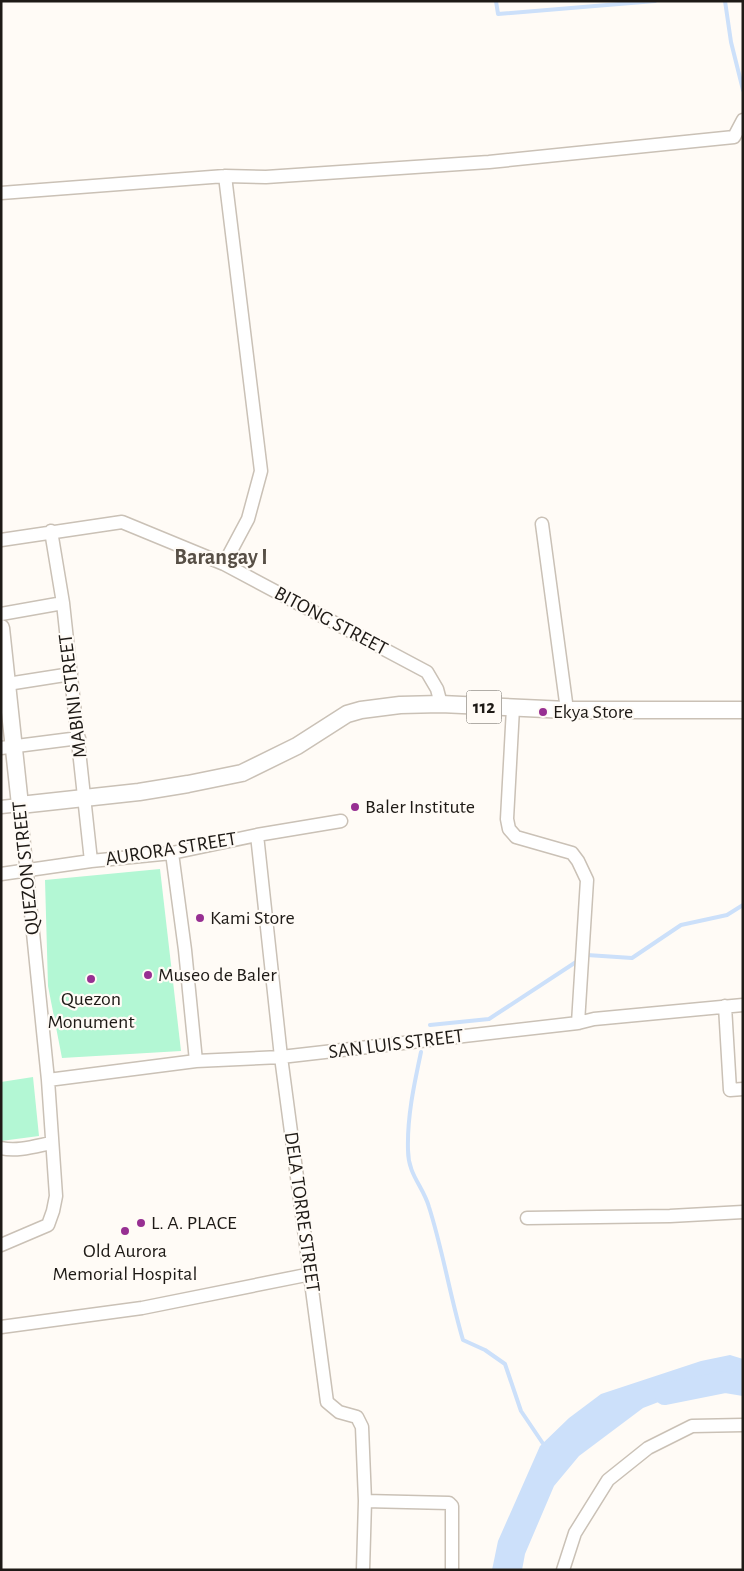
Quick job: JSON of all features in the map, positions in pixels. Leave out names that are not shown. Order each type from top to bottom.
[{"type":"main road","name":"QUEZON STREET","points":[[1,628],[7,748],[20,805]]},
{"type":"main road","name":"112","points":[[20,805],[156,790],[242,773],[297,746],[347,714],[381,707],[441,704],[567,710],[743,710]]},
{"type":"street","points":[[1,193],[225,176],[266,177],[480,163],[734,137],[743,120]]},
{"type":"street","points":[[224,564],[248,519],[261,471],[225,176]]},
{"type":"street","name":"BITONG STREET","points":[[1,540],[51,531],[122,522],[224,564],[427,672],[437,689],[441,704]]},
{"type":"street","points":[[542,524],[567,710]]},
{"type":"street","name":"MABINI STREET","points":[[51,531],[79,738],[91,861]]},
{"type":"street","points":[[1,614],[62,603]]},
{"type":"street","points":[[4,684],[71,674]]},
{"type":"street","points":[[513,708],[507,819],[509,829],[516,837],[572,853],[587,880],[578,1023]]},
{"type":"street","points":[[7,748],[79,738]]},
{"type":"street","points":[[1,808],[20,805]]},
{"type":"street","name":"QUEZON STREET","points":[[1,1244],[48,1225],[56,1196],[48,1080],[20,805]]},
{"type":"street","name":"AURORA STREET","points":[[1,874],[91,861],[172,853],[257,835],[340,822]]},
{"type":"street","name":"DELA TORRE STREET","points":[[257,835],[282,1057],[327,1402],[339,1412],[356,1417],[362,1427],[365,1502],[363,1570]]},
{"type":"street","points":[[172,853],[185,950],[196,1060]]},
{"type":"street","name":"SAN LUIS STREET","points":[[48,1080],[196,1060],[282,1057],[578,1023],[594,1019],[743,1005]]},
{"type":"street","points":[[724,1006],[730,1090],[743,1090]]},
{"type":"street","points":[[1,1148],[7,1150],[51,1143]]},
{"type":"street","points":[[527,1218],[670,1216],[743,1212]]},
{"type":"street","points":[[1,1328],[142,1308],[311,1274]]},
{"type":"street","points":[[563,1570],[575,1533],[608,1480],[648,1448],[692,1426],[743,1425]]},
{"type":"street","points":[[365,1502],[449,1503],[452,1506],[452,1570]]},
{"type":"green space","points":[[160,869],[181,1051],[62,1058],[48,986],[45,880]]},
{"type":"green space","points":[[33,1077],[39,1136],[1,1141],[1,1082]]},
{"type":"water","points":[[730,1355],[743,1359],[743,1375],[728,1372],[687,1391],[643,1408],[579,1456],[554,1486],[525,1554],[522,1570],[492,1570],[498,1541],[540,1446],[569,1418],[601,1394],[701,1361]]},
{"type":"waterway","points":[[496,1],[498,14],[655,1]]},
{"type":"waterway","points":[[725,1],[731,42],[743,90]]},
{"type":"waterway","points":[[587,955],[632,958],[681,925],[727,915],[743,905]]},
{"type":"waterway","points":[[430,1025],[489,1019],[576,962]]},
{"type":"waterway","points":[[421,1052],[410,1113],[408,1138],[410,1166],[429,1207],[463,1340],[485,1350],[505,1364],[521,1411],[546,1448]]},
{"type":"waterway","points":[[665,1394],[725,1382],[743,1385]]},
{"type":"place","name":"Ekya Store","points":[[543,712]]},
{"type":"place","name":"Baler Institute","points":[[355,807]]},
{"type":"place","name":"Kami Store","points":[[200,918]]},
{"type":"place","name":"Museo de Baler","points":[[148,975]]},
{"type":"place","name":"Quezon Monument","points":[[91,979]]},
{"type":"place","name":"L. A. PLACE","points":[[141,1223]]},
{"type":"place","name":"Old Aurora Memorial Hospital","points":[[125,1231]]},
{"type":"district","name":"Barangay I","points":[[221,557]]}]
